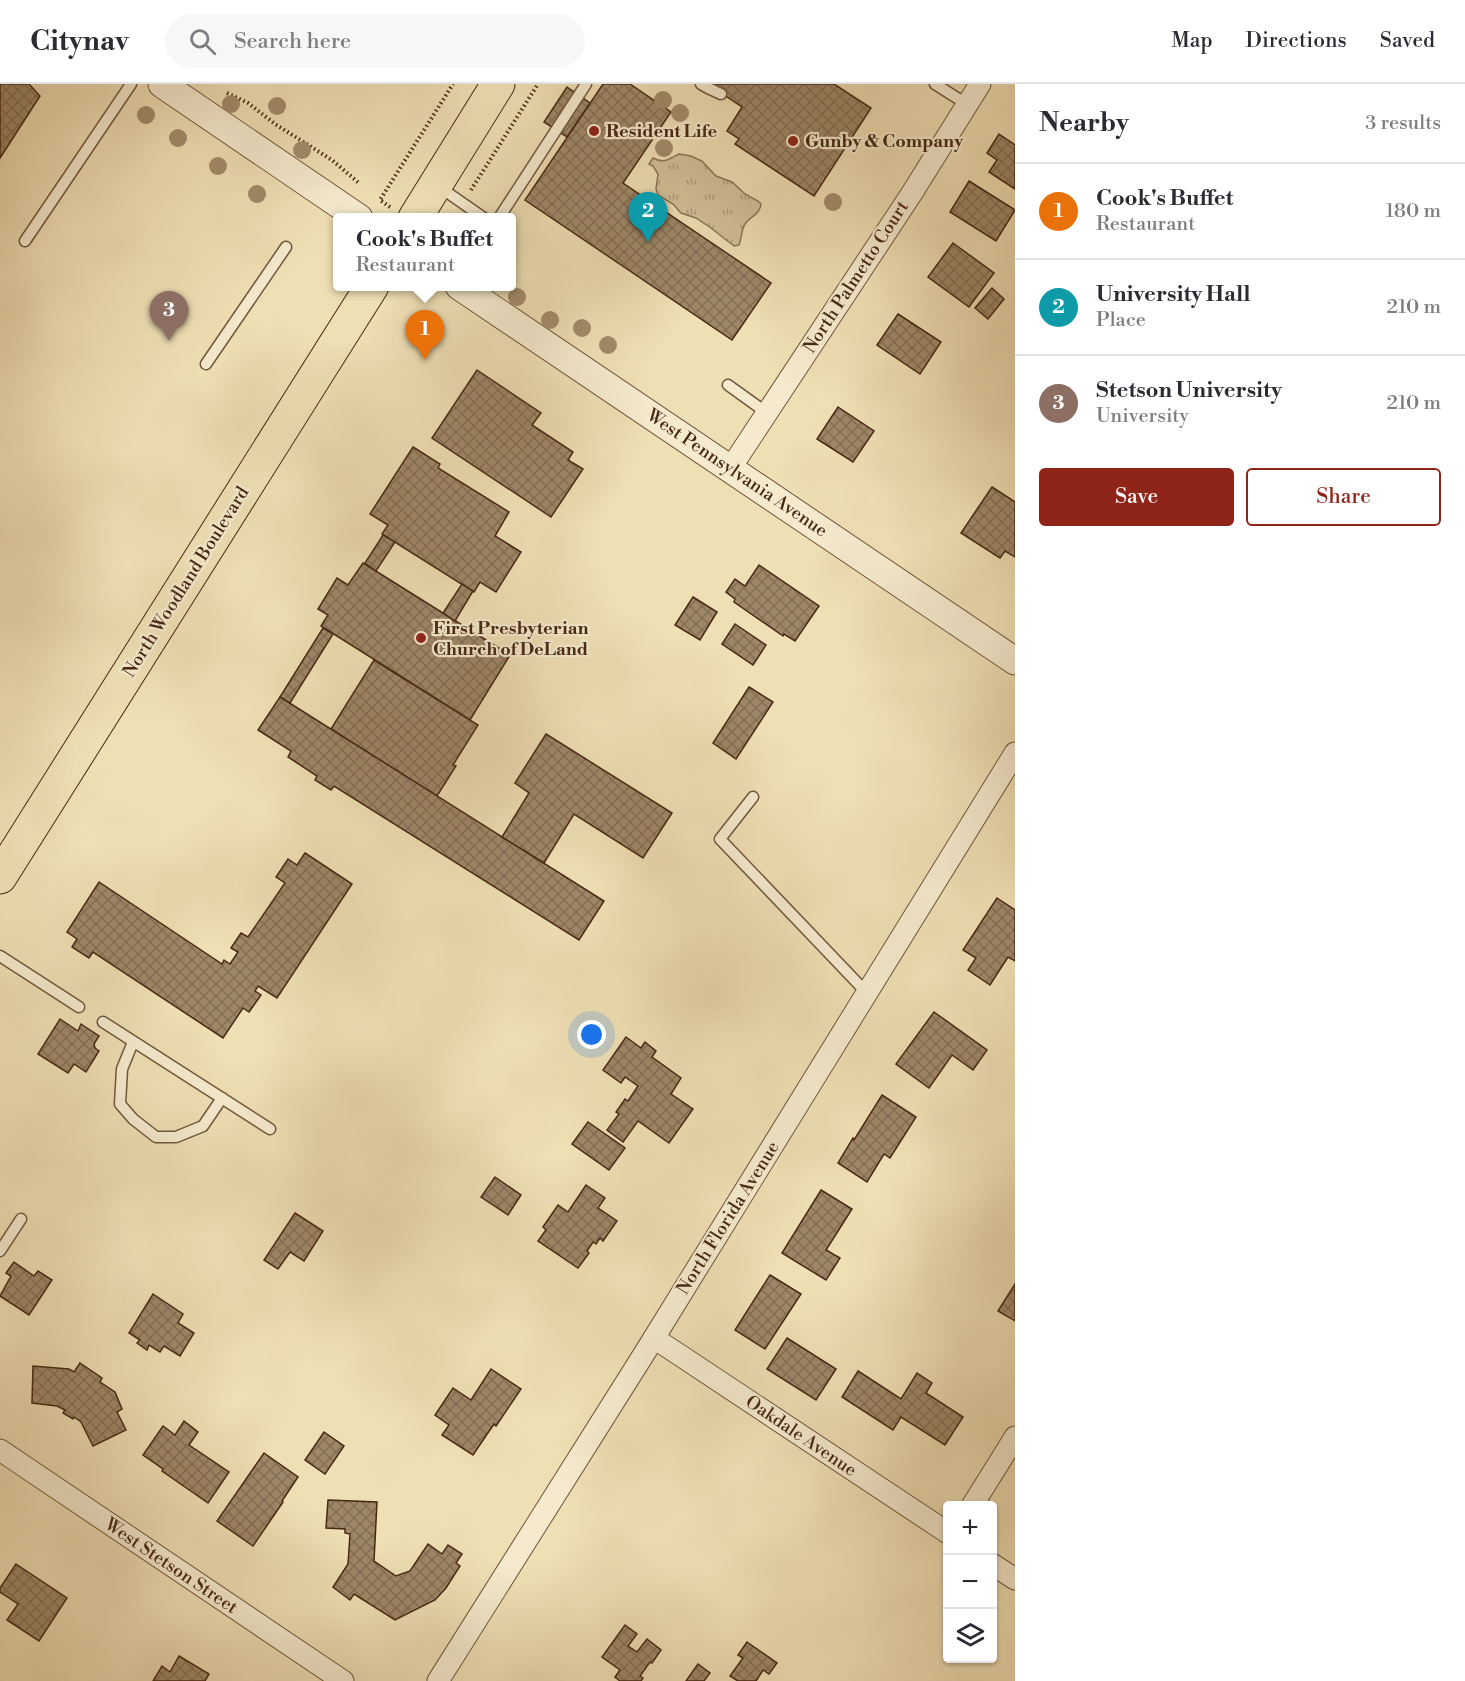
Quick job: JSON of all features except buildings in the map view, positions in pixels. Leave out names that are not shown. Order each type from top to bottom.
[{"type":"main road","points":[[408,213],[435,184],[498,84]]},
{"type":"main road","name":"North Woodland Boulevard","points":[[0,877],[369,291]]},
{"type":"street","points":[[162,84],[367,213]]},
{"type":"street","name":"North Palmetto Court","points":[[730,468],[912,193],[980,84]]},
{"type":"street","name":"West Pennsylvania Avenue","points":[[466,291],[1015,661]]},
{"type":"street","name":"North Florida Avenue","points":[[438,1681],[654,1338],[1015,753]]},
{"type":"street","name":"Oakdale Avenue","points":[[654,1338],[943,1530]]},
{"type":"street","points":[[975,1501],[1015,1437]]},
{"type":"street","name":"West Stetson Street","points":[[0,1450],[343,1681]]},
{"type":"street","points":[[997,1567],[1015,1579]]},
{"type":"lane","points":[[25,241],[132,84]]},
{"type":"lane","points":[[502,213],[586,84]]},
{"type":"lane","points":[[701,84],[722,94]]},
{"type":"lane","points":[[934,84],[968,105]]},
{"type":"lane","points":[[435,184],[477,213]]},
{"type":"lane","points":[[206,364],[286,247]]},
{"type":"lane","points":[[728,385],[767,413]]},
{"type":"lane","points":[[753,796],[720,839],[867,993]]},
{"type":"lane","points":[[0,956],[79,1007]]},
{"type":"lane","points":[[103,1022],[270,1129]]},
{"type":"lane","points":[[133,1042],[122,1070],[120,1104],[133,1119],[156,1137],[176,1137],[203,1126],[222,1098]]},
{"type":"lane","points":[[0,1251],[21,1219]]},
{"type":"path","points":[[367,213],[380,200],[453,84]]},
{"type":"path","points":[[463,203],[538,84]]},
{"type":"path","points":[[217,89],[248,103],[275,124],[332,160],[363,187]]},
{"type":"path","points":[[372,194],[403,213]]},
{"type":"green space","points":[[679,154],[702,161],[716,176],[732,182],[761,204],[759,211],[744,226],[739,245],[734,246],[696,218],[681,213],[673,204],[658,195],[656,189],[658,174],[649,164],[653,158],[663,161]]},
{"type":"place","name":"Resident Life","points":[[594,131]]},
{"type":"place","name":"Gunby & Company","points":[[793,141]]},
{"type":"place","name":"University Hall","points":[[648,242]]},
{"type":"place","name":"Stetson University","points":[[169,341]]},
{"type":"place","name":"Cook's Buffet","points":[[425,360]]},
{"type":"place","name":"First Presbyterian Church of DeLand","points":[[421,638]]}]
